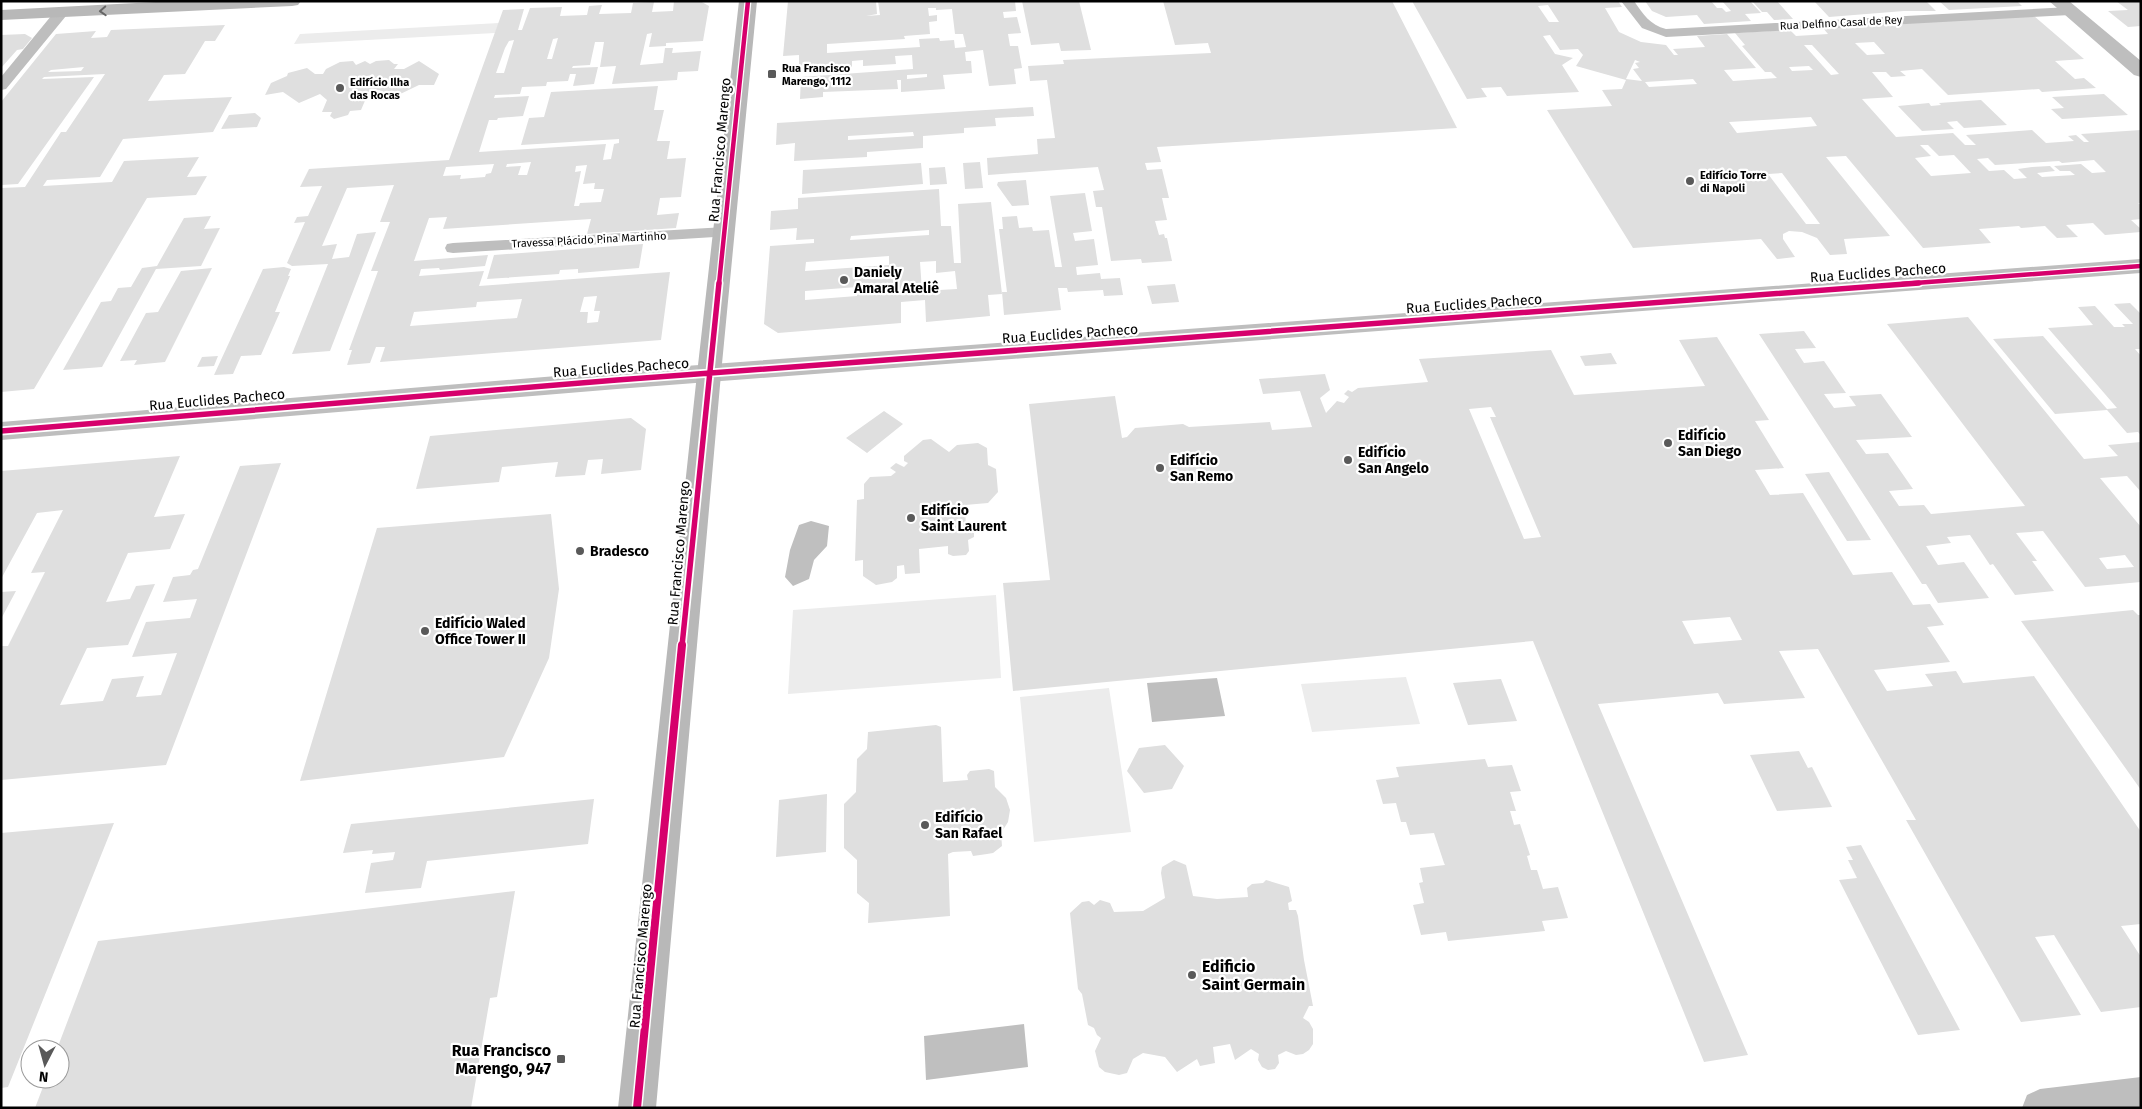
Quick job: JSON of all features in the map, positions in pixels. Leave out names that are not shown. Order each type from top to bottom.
[{"type":"street","points":[[1,15],[292,1]]},
{"type":"street","name":"Rua Francisco Marengo","points":[[637,1108],[709,374],[748,1]]},
{"type":"street","points":[[2064,6],[2141,71]]},
{"type":"street","name":"Rua Euclides Pacheco","points":[[1,431],[709,374],[2141,266]]},
{"type":"street","points":[[2040,1108],[2141,1095]]},
{"type":"lane","name":"Rua Delfino Casal de Rey","points":[[1627,1],[1645,26],[1653,31],[1666,33],[2064,6]]},
{"type":"lane","points":[[1,86],[61,13]]},
{"type":"lane","name":"Travessa Plácido Pina Martinho","points":[[453,248],[725,232]]},
{"type":"shaded area","points":[[499,23],[495,33],[294,44],[300,34]]},
{"type":"shaded area","points":[[811,521],[829,526],[827,546],[814,560],[809,579],[793,586],[785,577],[790,550],[799,525]]},
{"type":"shaded area","points":[[996,595],[1001,678],[788,694],[793,610]]},
{"type":"shaded area","points":[[1406,677],[1420,724],[1312,732],[1301,684]]},
{"type":"shaded area","points":[[1217,678],[1225,716],[1152,722],[1147,683]]},
{"type":"shaded area","points":[[1109,688],[1131,832],[1034,842],[1020,697]]},
{"type":"shaded area","points":[[1024,1024],[1028,1067],[926,1080],[924,1036]]},
{"type":"building","points":[[674,1],[700,1],[709,6],[703,41],[666,43],[666,46],[649,47],[652,33],[647,34],[640,65],[663,63],[665,48],[673,48],[672,53],[701,51],[698,71],[678,72],[677,80],[612,84],[616,66],[600,67],[604,42],[595,42],[590,65],[573,66],[572,68],[598,67],[594,84],[573,86],[576,74],[570,74],[568,81],[547,82],[546,86],[522,87],[520,94],[495,95],[494,98],[529,96],[523,116],[489,120],[479,152],[606,144],[603,160],[611,159],[614,144],[619,143],[619,139],[521,145],[529,118],[544,117],[551,92],[658,86],[654,110],[664,110],[657,141],[670,141],[667,159],[686,158],[681,197],[660,198],[657,215],[679,213],[676,228],[587,234],[591,219],[443,229],[447,217],[429,218],[414,261],[488,255],[485,266],[440,270],[439,268],[421,269],[419,276],[484,271],[479,286],[670,272],[661,340],[380,362],[385,347],[376,347],[370,363],[347,365],[352,350],[349,350],[378,271],[371,271],[390,222],[380,222],[394,185],[347,188],[322,246],[337,244],[332,259],[349,257],[357,234],[376,232],[330,351],[292,354],[328,264],[292,266],[287,263],[305,222],[294,223],[297,217],[308,216],[322,186],[300,187],[309,169],[449,160],[503,10],[524,9],[518,30],[522,30],[530,8],[562,7],[560,16],[587,15],[589,6],[602,5],[599,14],[631,13],[633,3],[654,2],[652,12],[673,11]],"holes":[[[558,38],[552,59],[547,59],[553,39]],[[514,40],[504,73],[496,73],[509,41]],[[531,162],[527,175],[518,175],[521,166],[506,167],[507,164]],[[494,164],[491,173],[486,174],[485,177],[460,179],[461,175],[443,176],[446,167]],[[587,165],[583,184],[595,183],[594,189],[604,189],[601,202],[580,203],[579,206],[574,206],[581,171],[575,172],[576,166]],[[597,296],[594,311],[600,311],[598,322],[587,323],[588,312],[580,312],[584,297]],[[522,299],[517,318],[410,326],[414,312],[476,307],[477,302]]]},
{"type":"building","points":[[788,1],[876,1],[877,14],[866,16],[880,15],[878,1],[1015,1],[1016,11],[1003,12],[1004,18],[1017,17],[1021,33],[1008,34],[1010,46],[1018,46],[1022,68],[1014,69],[1016,84],[989,86],[983,50],[965,52],[966,61],[971,61],[972,73],[943,75],[945,89],[901,92],[901,80],[897,80],[898,89],[823,92],[823,97],[800,99],[801,77],[913,69],[912,55],[895,56],[896,64],[863,66],[863,60],[852,61],[852,67],[827,68],[827,65],[799,67],[799,55],[783,56]],"holes":[[[928,8],[936,8],[936,10],[952,9],[955,34],[963,34],[966,47],[955,48],[954,40],[940,41],[939,38],[919,39],[920,47],[827,53],[827,44],[905,39],[904,36],[930,34],[929,22],[937,21],[937,15],[929,16]],[[927,74],[927,77],[907,79],[907,75]]]},
{"type":"building","points":[[1022,1],[1079,1],[1091,50],[1061,51],[1059,43],[1031,45]]},
{"type":"building","points":[[1163,1],[1392,1],[1457,128],[1157,147],[1161,162],[1145,163],[1147,170],[1162,169],[1169,198],[1162,198],[1167,220],[1155,221],[1159,235],[1164,234],[1165,238],[1167,238],[1172,261],[1142,263],[1141,259],[1111,261],[1102,207],[1096,207],[1093,191],[1104,190],[1098,167],[988,175],[987,158],[1038,154],[1037,139],[1055,138],[1047,80],[1030,81],[1028,66],[1064,64],[1063,60],[1211,53],[1208,43],[1175,45]]},
{"type":"building","points":[[1412,1],[1618,1],[1622,7],[1605,8],[1619,32],[1641,42],[1666,45],[1674,55],[1678,55],[1673,49],[1705,47],[1697,36],[1727,34],[1756,68],[1724,70],[1733,81],[1777,78],[1771,72],[1765,72],[1742,46],[1745,45],[1735,33],[1790,30],[1796,36],[1828,34],[1823,28],[2034,16],[2084,59],[2055,61],[2075,79],[2084,78],[2096,88],[2042,92],[2039,89],[1948,95],[1922,69],[1900,71],[1906,76],[1891,77],[1886,72],[1872,72],[1893,97],[1862,99],[1896,137],[1953,133],[1965,145],[1976,145],[1966,135],[2032,130],[2046,143],[2074,141],[2068,136],[2076,135],[2084,142],[2089,142],[2081,134],[2141,130],[2141,203],[2138,203],[2141,205],[2141,219],[2131,220],[2141,229],[2141,232],[2105,235],[2093,223],[2066,225],[2078,237],[2057,238],[2045,226],[2021,228],[2019,226],[1979,229],[1991,243],[1923,248],[1846,156],[1826,157],[1890,236],[1844,239],[1847,254],[1830,255],[1817,238],[1802,232],[1789,231],[1783,234],[1783,239],[1795,257],[1777,259],[1761,239],[1633,248],[1547,110],[1612,106],[1602,90],[1622,89],[1626,80],[1576,66],[1583,55],[1578,49],[1560,50],[1550,35],[1543,36],[1555,54],[1573,58],[1562,65],[1579,92],[1507,96],[1501,87],[1481,88],[1487,97],[1467,99]],"holes":[[[1548,5],[1559,22],[1549,22],[1538,6]],[[1874,42],[1885,54],[1867,55],[1855,43]],[[1804,45],[1812,45],[1839,74],[1831,75]],[[1635,60],[1640,62],[1635,63],[1639,68],[1633,69],[1642,81],[1626,79]],[[1809,66],[1813,70],[1792,71],[1789,67]],[[1693,79],[1697,84],[1649,87],[1645,82]],[[1811,117],[1817,126],[1737,133],[1729,122]],[[1920,145],[1928,145],[1939,156],[1954,155],[1971,173],[1931,176],[1915,158],[1931,156]],[[1988,158],[1995,165],[2094,160],[2106,172],[2092,173],[2081,164],[2054,166],[2060,171],[2070,171],[2075,175],[2042,177],[2037,173],[2055,171],[2050,166],[2032,167],[2018,169],[2027,178],[2014,179],[2004,170],[1989,171],[1977,159]],[[1782,173],[1820,224],[1806,224],[1768,174]]]},
{"type":"building","points":[[1645,1],[1711,1],[1717,8],[1722,8],[1726,12],[1731,11],[1722,1],[1750,1],[1761,13],[1745,14],[1751,21],[1704,24],[1697,15],[1666,17],[1652,11]]},
{"type":"building","points":[[1752,1],[1777,1],[1793,19],[1774,20],[1767,12],[1762,12]]},
{"type":"building","points":[[1814,1],[1926,1],[1936,11],[1904,11],[1829,17]]},
{"type":"building","points":[[1939,1],[2017,1],[2022,6],[1949,10]]},
{"type":"building","points":[[2116,1],[2141,1],[2141,26],[2128,27],[2108,11],[2128,10]]},
{"type":"building","points":[[225,25],[215,41],[205,41],[185,74],[164,75],[148,101],[232,97],[213,132],[123,139],[100,177],[47,180],[43,186],[112,182],[124,161],[199,157],[187,177],[207,176],[196,195],[147,198],[34,389],[1,392],[1,188],[25,187],[61,132],[66,132],[105,74],[44,77],[42,79],[94,77],[18,184],[1,185],[1,102],[56,34],[96,31],[91,38],[107,37],[111,30]],"holes":[[[84,67],[81,71],[48,72],[51,70]]]},
{"type":"building","points":[[25,34],[32,38],[23,49],[17,50],[1,68],[1,35]]},
{"type":"building","name":"Edifício Ilha das Rocas","points":[[389,60],[394,64],[398,64],[394,69],[404,69],[419,61],[439,74],[434,85],[419,85],[392,98],[379,90],[367,96],[361,110],[350,111],[348,115],[334,119],[330,116],[332,112],[322,112],[327,100],[320,94],[299,103],[283,92],[265,95],[271,83],[287,76],[288,73],[307,68],[315,74],[323,74],[326,69],[340,62],[353,61],[356,65],[365,61],[370,64],[376,61]]},
{"type":"building","points":[[2104,94],[2128,115],[2062,119],[2051,109],[2064,108],[2052,97]]},
{"type":"building","points":[[1981,100],[2007,125],[1964,128],[1957,121],[1947,122],[1954,129],[1922,131],[1898,106],[1929,103],[1931,106],[1941,105],[1939,103]]},
{"type":"building","points":[[1033,107],[1034,116],[995,118],[996,126],[964,128],[964,133],[923,136],[923,148],[867,152],[867,157],[794,161],[795,143],[776,145],[777,123]],"holes":[[[913,132],[914,136],[848,140],[848,136]]]},
{"type":"building","points":[[255,113],[261,118],[257,127],[221,129],[229,115]]},
{"type":"building","points":[[980,162],[983,188],[965,189],[963,163]]},
{"type":"building","points":[[921,163],[923,184],[802,194],[803,170]]},
{"type":"building","points":[[945,167],[947,184],[930,185],[929,168]]},
{"type":"building","points":[[1026,180],[1029,205],[1012,206],[997,185],[998,182]]},
{"type":"building","points":[[939,189],[941,226],[951,226],[954,263],[961,263],[958,204],[991,202],[1002,294],[988,295],[990,316],[926,322],[925,300],[901,302],[901,323],[778,333],[764,324],[770,246],[814,243],[814,239],[796,240],[797,228],[770,230],[771,211],[798,209],[798,198]],"holes":[[[929,230],[929,235],[850,240],[851,236]],[[889,256],[889,265],[805,271],[806,262]],[[936,261],[936,273],[955,271],[957,289],[922,291],[920,262]],[[857,287],[857,296],[805,300],[805,291]]]},
{"type":"building","points":[[1085,193],[1092,231],[1073,233],[1075,241],[1094,239],[1098,265],[1076,267],[1077,275],[1100,273],[1101,279],[1120,278],[1123,295],[1104,296],[1103,290],[1068,292],[1067,288],[1058,288],[1061,310],[1004,315],[1002,292],[1007,292],[999,229],[1003,229],[1002,217],[1017,216],[1019,228],[1032,227],[1033,231],[1049,230],[1055,267],[1062,267],[1050,196]]},
{"type":"building","points":[[211,216],[204,229],[220,228],[201,266],[156,269],[102,367],[63,370],[101,302],[111,301],[118,288],[131,287],[142,268],[157,266],[184,218]]},
{"type":"building","points":[[643,244],[639,268],[578,273],[578,269],[560,270],[559,274],[487,279],[494,255]]},
{"type":"building","points":[[284,267],[291,269],[288,276],[290,276],[275,312],[280,312],[261,355],[241,356],[233,374],[214,375],[263,269]]},
{"type":"building","points":[[212,268],[165,362],[134,365],[137,360],[120,361],[146,313],[158,312],[181,271]]},
{"type":"building","points":[[1175,284],[1179,302],[1152,304],[1147,286]]},
{"type":"building","points":[[2130,303],[2141,314],[2141,349],[2135,349],[2141,356],[2141,435],[2138,432],[2127,433],[2107,410],[2055,414],[1993,339],[2043,336],[2107,409],[2117,408],[2048,328],[2093,325],[2078,307],[2095,306],[2114,327],[2125,327],[2122,324],[2133,324],[2114,304]]},
{"type":"building","points":[[1968,317],[2084,459],[2118,456],[2108,445],[2141,442],[2141,492],[2127,476],[2100,478],[2141,527],[2141,582],[2085,587],[2043,531],[2016,533],[2037,561],[2032,561],[2054,591],[2015,595],[1993,564],[1990,565],[1970,535],[1947,537],[1951,543],[1926,546],[1938,565],[1964,562],[1989,598],[1938,603],[1926,584],[1922,584],[1759,334],[1804,331],[1816,348],[1795,349],[1804,363],[1824,361],[1846,393],[1824,394],[1834,408],[1856,406],[1849,396],[1881,394],[1912,437],[1856,440],[1866,454],[1888,453],[1913,489],[1889,491],[1899,506],[1924,505],[1931,514],[2025,506],[1887,324]],"holes":[[[2125,555],[2134,567],[2107,569],[2099,558]]]},
{"type":"building","points":[[1717,337],[1769,420],[1755,421],[1784,468],[1755,470],[1770,495],[1803,493],[1853,575],[1892,572],[1913,605],[1930,604],[1944,625],[1927,627],[1950,662],[1874,670],[1887,691],[1933,686],[1925,674],[1956,671],[1963,683],[2034,676],[2141,832],[2141,924],[2121,926],[2141,957],[2141,1007],[2101,1012],[2054,935],[2035,937],[2081,1015],[2021,1022],[1906,820],[1916,820],[1818,649],[1779,651],[1805,698],[1724,704],[1718,693],[1598,704],[1748,1055],[1704,1062],[1533,641],[1013,691],[1003,583],[1050,580],[1029,404],[1115,396],[1122,438],[1127,437],[1135,428],[1183,424],[1189,427],[1270,422],[1272,430],[1312,427],[1300,391],[1263,394],[1259,379],[1325,374],[1330,390],[1320,398],[1326,413],[1337,401],[1344,403],[1349,397],[1344,394],[1348,390],[1352,392],[1358,388],[1428,382],[1419,359],[1551,350],[1574,395],[1705,386],[1679,340]],"holes":[[[1491,407],[1496,417],[1490,417],[1541,537],[1524,539],[1469,409]],[[1730,617],[1742,640],[1694,644],[1682,621]]]},
{"type":"building","points":[[1611,353],[1617,364],[1585,366],[1580,356]]},
{"type":"building","points":[[218,356],[214,366],[197,367],[202,357]]},
{"type":"building","points":[[884,411],[903,424],[867,453],[846,438]]},
{"type":"building","points":[[631,418],[646,429],[641,470],[601,474],[603,459],[588,460],[585,475],[555,477],[558,462],[545,463],[502,467],[499,482],[416,489],[430,436]]},
{"type":"building","name":"Edifício Saint Laurent","points":[[931,439],[949,452],[957,445],[978,443],[987,448],[988,465],[996,469],[998,492],[988,503],[965,505],[966,531],[974,533],[974,537],[968,540],[969,551],[966,555],[953,556],[948,554],[948,546],[919,549],[920,573],[905,574],[904,565],[897,566],[897,578],[892,582],[876,585],[863,576],[863,560],[855,561],[857,500],[864,499],[864,484],[870,477],[891,476],[896,472],[890,468],[896,463],[904,467],[908,463],[904,461],[904,456],[923,440]]},
{"type":"building","points":[[180,456],[154,517],[185,514],[170,549],[128,553],[106,602],[130,599],[136,586],[155,584],[128,645],[87,648],[60,705],[103,701],[112,679],[144,676],[136,697],[161,695],[177,653],[132,657],[146,622],[190,618],[197,599],[163,602],[173,577],[190,575],[193,570],[198,569],[240,466],[281,463],[166,765],[1,780],[1,646],[8,646],[45,572],[31,573],[63,510],[37,513],[1,579],[1,471]]},
{"type":"building","points":[[1829,472],[1871,540],[1847,541],[1805,474]]},
{"type":"building","points":[[551,514],[559,589],[549,658],[504,757],[300,781],[377,528]]},
{"type":"building","points":[[16,591],[1,619],[1,592]]},
{"type":"building","points":[[2133,610],[2138,615],[2141,615],[2141,790],[2021,621]]},
{"type":"building","points":[[1501,679],[1517,721],[1468,725],[1453,683]]},
{"type":"building","name":"Edifício San Rafael","points":[[936,725],[941,727],[943,782],[968,780],[967,775],[970,771],[989,769],[994,771],[995,787],[1006,798],[1010,810],[1008,822],[1001,833],[1002,846],[993,853],[987,854],[973,856],[971,851],[948,854],[950,916],[868,923],[869,903],[857,893],[857,860],[844,848],[844,804],[856,792],[857,759],[867,749],[868,732]]},
{"type":"building","points":[[1165,745],[1184,766],[1172,789],[1144,793],[1127,771],[1139,748]]},
{"type":"building","points":[[1799,751],[1808,768],[1812,767],[1832,807],[1777,811],[1750,755]]},
{"type":"building","points":[[1485,759],[1488,767],[1512,765],[1521,791],[1510,792],[1516,811],[1510,811],[1514,825],[1520,824],[1530,855],[1527,856],[1531,870],[1537,870],[1543,889],[1558,887],[1568,918],[1542,921],[1545,931],[1448,941],[1446,932],[1421,935],[1413,905],[1424,903],[1419,883],[1423,882],[1420,868],[1445,865],[1434,833],[1410,835],[1406,822],[1401,822],[1396,803],[1383,804],[1376,780],[1399,777],[1396,767]]},
{"type":"building","points":[[827,794],[826,852],[776,857],[779,800]]},
{"type":"building","points":[[594,799],[588,844],[427,861],[421,888],[365,893],[371,863],[393,860],[395,852],[372,854],[373,850],[343,853],[351,824]]},
{"type":"building","points":[[114,823],[27,1039],[20,1039],[20,1057],[8,1087],[1,1088],[1,833]]},
{"type":"building","points":[[1861,845],[1960,1030],[1918,1035],[1839,880],[1857,878],[1848,860],[1853,860],[1846,847]]},
{"type":"building","name":"Edificio Saint Germain","points":[[1174,860],[1186,865],[1193,896],[1217,899],[1248,897],[1247,888],[1252,884],[1263,883],[1266,880],[1289,887],[1292,901],[1288,903],[1289,910],[1296,910],[1298,916],[1313,1006],[1309,1006],[1303,1018],[1309,1022],[1313,1029],[1313,1044],[1309,1050],[1303,1054],[1296,1055],[1286,1051],[1278,1055],[1279,1063],[1275,1069],[1268,1070],[1262,1067],[1258,1060],[1259,1054],[1251,1049],[1235,1060],[1230,1044],[1213,1047],[1215,1063],[1200,1066],[1197,1059],[1177,1072],[1165,1057],[1143,1053],[1133,1059],[1127,1073],[1119,1075],[1105,1072],[1099,1067],[1095,1051],[1101,1038],[1097,1035],[1094,1028],[1088,1025],[1082,994],[1078,989],[1070,913],[1082,902],[1089,901],[1094,905],[1100,900],[1110,903],[1114,912],[1143,911],[1165,898],[1161,873],[1162,867]]},
{"type":"building","points":[[515,891],[497,997],[490,998],[471,1108],[35,1108],[42,1089],[70,1089],[70,1039],[61,1039],[98,941]]},
{"type":"cycle path","points":[[637,1108],[709,374],[748,1]]},
{"type":"cycle path","points":[[1,431],[617,380],[2141,266]]},
{"type":"place","name":"Rua Francisco Marengo, 1112","points":[[772,74]]},
{"type":"place","name":"Edifício Ilha das Rocas","points":[[340,88]]},
{"type":"place","name":"Edifício Torre di Napoli","points":[[1690,181]]},
{"type":"place","name":"Daniely Amaral Ateliê","points":[[844,280]]},
{"type":"place","name":"Edifício San Diego","points":[[1668,443]]},
{"type":"place","name":"Edifício San Angelo","points":[[1348,460]]},
{"type":"place","name":"Edifício San Remo","points":[[1160,468]]},
{"type":"place","name":"Edifício Saint Laurent","points":[[911,518]]},
{"type":"place","name":"Bradesco","points":[[580,551]]},
{"type":"place","name":"Edifício Waled Office Tower II","points":[[425,631]]},
{"type":"place","name":"Edifício San Rafael","points":[[925,825]]},
{"type":"place","name":"Edificio Saint Germain","points":[[1192,975]]},
{"type":"place","name":"Rua Francisco Marengo, 947","points":[[561,1059]]}]
